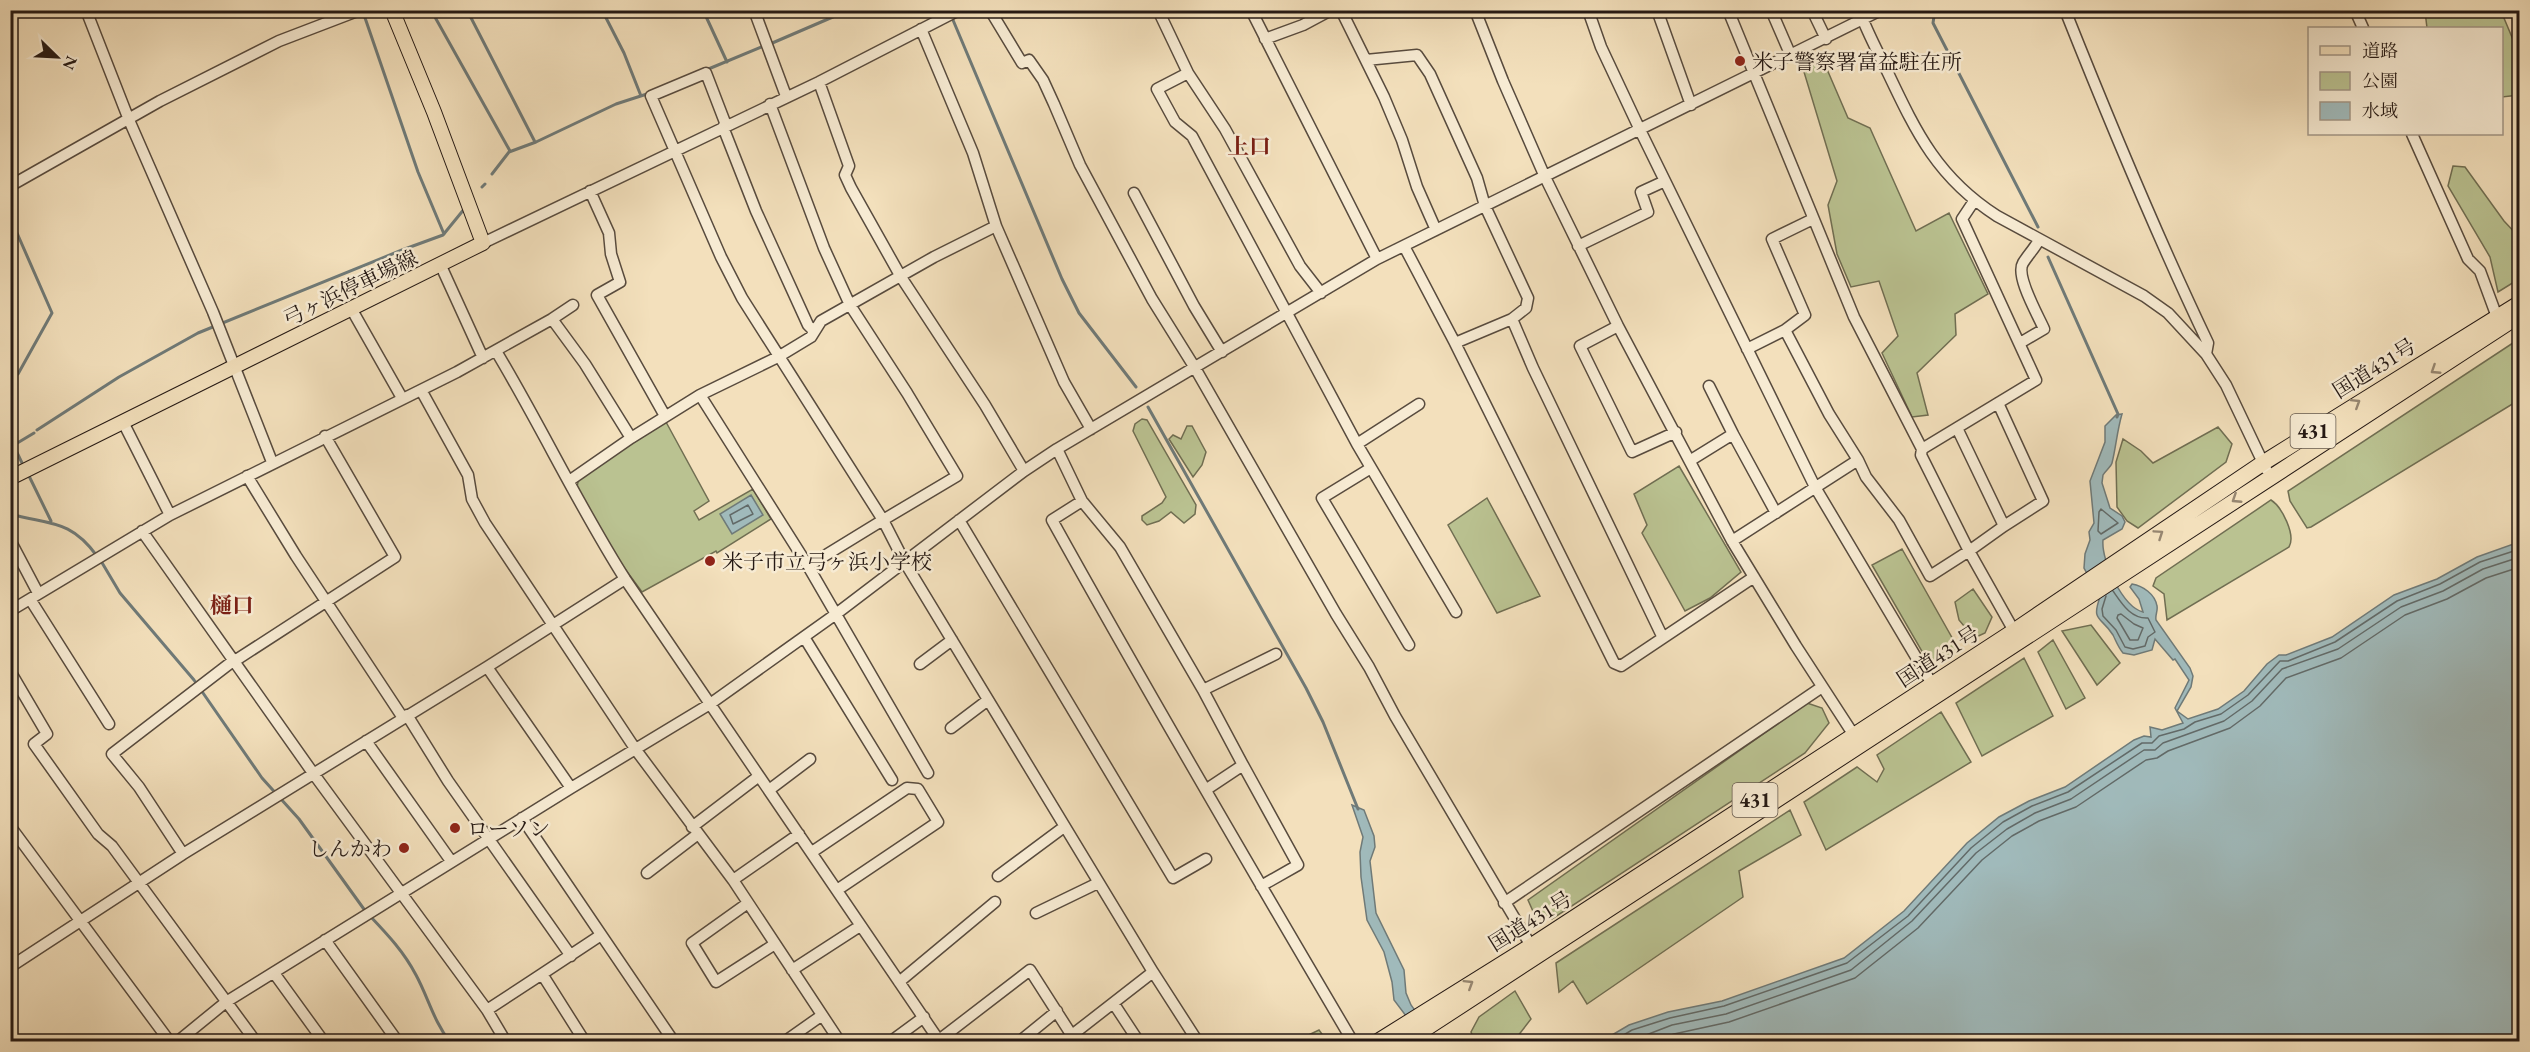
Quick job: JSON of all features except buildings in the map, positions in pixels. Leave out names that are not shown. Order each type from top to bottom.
[{"type":"highway","name":"国道431号","points":[[1377,1041],[1415,1028],[2114,573],[2520,303]]},
{"type":"highway","name":"国道431号","points":[[2266,470],[2520,315]]},
{"type":"highway","name":"国道431号","points":[[1415,1028],[1531,946],[1857,740],[1932,684],[2014,631],[2092,587]]},
{"type":"main road","points":[[392,10],[434,112],[483,243]]},
{"type":"main road","name":"弓ヶ浜停車場線","points":[[10,478],[441,266],[483,243]]},
{"type":"street","points":[[86,10],[129,120],[213,312],[272,462]]},
{"type":"street","points":[[10,186],[279,41],[360,10]]},
{"type":"street","points":[[754,10],[786,96]]},
{"type":"street","points":[[483,243],[819,82],[959,10]]},
{"type":"street","points":[[990,10],[1022,63],[1029,60],[1043,80],[1080,165],[1152,299],[1195,368],[1531,946]]},
{"type":"street","points":[[1158,10],[1188,73],[1225,129],[1300,266],[1321,293]]},
{"type":"street","points":[[1251,10],[1377,260]]},
{"type":"street","points":[[1265,39],[1303,25],[1330,10]]},
{"type":"street","points":[[1341,10],[1402,140],[1417,187],[1436,230]]},
{"type":"street","points":[[1475,10],[1545,177],[1618,326],[1732,541],[1857,740]]},
{"type":"street","points":[[1588,10],[1601,47],[1640,130],[1815,487],[1932,684]]},
{"type":"street","points":[[1657,10],[1690,105]]},
{"type":"street","points":[[1728,10],[1756,73],[1854,317],[1922,449],[1921,454],[1968,551],[2014,631]]},
{"type":"street","points":[[1771,10],[1791,56]]},
{"type":"street","points":[[1812,10],[1826,39]]},
{"type":"street","points":[[177,1041],[226,1002],[451,861],[710,704],[836,614],[1024,471],[1057,449],[1377,260],[1826,39],[1861,15],[1881,10]]},
{"type":"street","points":[[2065,10],[2100,98],[2208,343],[2205,354]]},
{"type":"street","points":[[2355,10],[2363,27]]},
{"type":"street","points":[[1861,15],[1926,148],[1945,173],[1974,201],[2039,240],[2144,296],[2168,313],[2205,354],[2226,385],[2266,470]]},
{"type":"street","points":[[921,28],[973,153],[996,226],[1064,382],[1092,429]]},
{"type":"street","points":[[1366,60],[1417,55],[1430,74],[1477,178],[1485,206],[1528,298],[1527,308],[1512,319],[1455,343]]},
{"type":"street","points":[[814,331],[808,324],[756,212],[706,73],[651,96],[721,257],[747,306],[883,520],[904,561],[1064,827],[1198,1041]]},
{"type":"street","points":[[1188,73],[1157,89],[1175,122],[1192,136],[1357,444],[1456,612]]},
{"type":"street","points":[[819,82],[849,166],[845,175],[901,277],[985,405],[1024,471]]},
{"type":"street","points":[[770,104],[824,248],[850,305],[908,393],[957,476],[808,566]]},
{"type":"street","points":[[2412,135],[2468,259],[2480,271],[2497,317]]},
{"type":"street","points":[[1578,246],[1648,212],[1641,192],[1665,181]]},
{"type":"street","points":[[590,191],[609,233],[611,254],[620,282],[597,295],[665,416]]},
{"type":"street","points":[[1134,193],[1194,306],[1222,352]]},
{"type":"street","points":[[1922,449],[2036,380],[1962,219],[1974,201]]},
{"type":"street","points":[[1747,349],[1785,330],[1805,315],[1772,239],[1813,219]]},
{"type":"street","points":[[568,481],[700,395],[778,357],[811,337],[821,321],[996,226]]},
{"type":"street","points":[[2020,343],[2044,329],[2021,277],[2022,265],[2039,240]]},
{"type":"street","points":[[1404,246],[1455,343],[1614,663],[1621,666],[1754,577]]},
{"type":"street","points":[[441,266],[483,358]]},
{"type":"street","points":[[10,611],[170,514],[483,358],[573,305]]},
{"type":"street","points":[[352,310],[402,398]]},
{"type":"street","points":[[552,319],[585,364],[631,438]]},
{"type":"street","points":[[1512,319],[1538,379],[1663,638]]},
{"type":"street","points":[[1618,326],[1580,346],[1632,452],[1676,432]]},
{"type":"street","points":[[1785,330],[1829,414],[1866,477],[1899,520],[1930,576],[2043,501],[1998,403]]},
{"type":"street","points":[[496,351],[523,396],[594,530],[625,579],[939,1041],[1030,970],[1074,1038],[1153,972]]},
{"type":"street","points":[[1709,386],[1776,513]]},
{"type":"street","points":[[421,390],[468,476],[472,499],[485,523],[636,750],[733,880],[821,1016],[840,1041]]},
{"type":"street","points":[[700,395],[808,566],[928,773]]},
{"type":"street","points":[[1357,444],[1419,404]]},
{"type":"street","points":[[123,422],[170,514]]},
{"type":"street","points":[[1957,428],[2004,526]]},
{"type":"street","points":[[1691,460],[1733,434]]},
{"type":"street","points":[[183,854],[139,787],[112,754],[233,662],[395,557],[325,436]]},
{"type":"street","points":[[1057,449],[1082,501],[1120,547],[1203,690],[1298,865],[1261,886]]},
{"type":"street","points":[[1732,541],[1858,460]]},
{"type":"street","points":[[1371,468],[1322,498],[1409,645]]},
{"type":"street","points":[[247,476],[326,602],[571,956]]},
{"type":"street","points":[[1082,501],[1052,519],[1161,716],[1207,789],[1261,886],[1353,1041]]},
{"type":"street","points":[[959,520],[1173,878],[1206,859]]},
{"type":"street","points":[[142,531],[233,662],[487,1010],[506,1041]]},
{"type":"street","points":[[10,540],[34,596],[109,724]]},
{"type":"street","points":[[10,967],[183,854],[487,667],[625,579]]},
{"type":"street","points":[[804,637],[891,780]]},
{"type":"street","points":[[920,664],[952,639]]},
{"type":"street","points":[[1203,690],[1276,654]]},
{"type":"street","points":[[487,667],[571,788]]},
{"type":"street","points":[[10,671],[47,734],[34,744],[98,834],[112,846],[256,1041]]},
{"type":"street","points":[[1504,903],[1822,687]]},
{"type":"street","points":[[951,728],[988,700]]},
{"type":"street","points":[[366,741],[451,861]]},
{"type":"street","points":[[769,790],[810,759]]},
{"type":"street","points":[[1207,789],[1243,765]]},
{"type":"street","points":[[647,873],[759,776]]},
{"type":"street","points":[[812,852],[907,788],[918,789],[938,822],[837,890]]},
{"type":"street","points":[[522,818],[674,1041]]},
{"type":"street","points":[[10,825],[170,1041]]},
{"type":"street","points":[[998,876],[1064,827]]},
{"type":"street","points":[[733,880],[799,834]]},
{"type":"street","points":[[1036,913],[1098,883]]},
{"type":"street","points":[[899,982],[995,902]]},
{"type":"street","points":[[748,903],[692,943],[716,982],[775,944]]},
{"type":"street","points":[[792,970],[860,926]]},
{"type":"street","points":[[487,1010],[602,935]]},
{"type":"street","points":[[325,940],[398,1041]]},
{"type":"street","points":[[274,972],[324,1041]]},
{"type":"street","points":[[542,974],[585,1041]]},
{"type":"street","points":[[1114,1004],[1139,1041]]},
{"type":"street","points":[[1019,1041],[1057,1011]]},
{"type":"street","points":[[783,1041],[821,1016]]},
{"type":"street","points":[[890,1041],[924,1017]]},
{"type":"green space","points":[[2425,11],[2501,11],[2519,54],[2519,95],[2503,97],[2503,27],[2427,27]]},
{"type":"green space","points":[[1820,53],[1848,118],[1870,128],[1916,231],[1949,213],[1988,294],[1955,314],[1956,335],[1917,373],[1928,415],[1912,417],[1882,353],[1898,336],[1879,281],[1851,287],[1837,254],[1828,205],[1837,181],[1804,72]]},
{"type":"green space","points":[[2453,166],[2465,167],[2504,221],[2519,237],[2519,279],[2498,292],[2490,257],[2448,186]]},
{"type":"green space","points":[[2519,339],[2519,400],[2307,528],[2290,501],[2288,491]]},
{"type":"green space","points":[[1142,419],[1147,420],[1196,505],[1195,514],[1184,523],[1171,512],[1159,521],[1147,525],[1142,520],[1142,516],[1162,503],[1166,497],[1133,431],[1135,424]]},
{"type":"green space","points":[[666,422],[709,501],[694,511],[699,520],[753,489],[771,519],[717,553],[716,551],[642,592],[617,558],[577,487],[579,477]]},
{"type":"green space","points":[[1187,426],[1192,426],[1206,452],[1202,465],[1193,477],[1169,439],[1173,435],[1181,439]]},
{"type":"green space","points":[[2218,427],[2232,444],[2226,462],[2138,528],[2127,521],[2117,507],[2116,462],[2123,439],[2141,451],[2153,463]]},
{"type":"green space","points":[[1679,466],[1741,572],[1710,598],[1685,611],[1642,533],[1647,525],[1634,494]]},
{"type":"green space","points":[[1487,498],[1540,596],[1497,613],[1448,525]]},
{"type":"green space","points":[[2271,500],[2287,522],[2291,536],[2289,547],[2167,620],[2164,594],[2153,586],[2156,578]]},
{"type":"green space","points":[[1902,549],[1959,650],[1931,667],[1872,565]]},
{"type":"green space","points":[[1973,589],[1992,617],[1985,633],[1974,638],[1959,620],[1955,602]]},
{"type":"green space","points":[[2091,625],[2120,663],[2097,685],[2062,631]]},
{"type":"green space","points":[[2053,640],[2085,698],[2066,709],[2038,652]]},
{"type":"green space","points":[[2024,658],[2053,716],[1982,756],[1956,703]]},
{"type":"green space","points":[[1807,703],[1822,708],[1829,723],[1805,753],[1552,919],[1536,918],[1528,900]]},
{"type":"green space","points":[[1941,712],[1971,762],[1826,850],[1804,802],[1857,767],[1877,782],[1884,769],[1877,755]]},
{"type":"green space","points":[[1790,810],[1801,835],[1739,871],[1743,897],[1587,1004],[1573,981],[1559,992],[1556,963]]},
{"type":"green space","points":[[1515,991],[1531,1019],[1514,1041],[1475,1041],[1471,1032],[1479,1017]]},
{"type":"green space","points":[[1319,1030],[1327,1041],[1296,1041]]},
{"type":"water","points":[[2122,414],[2112,463],[2103,475],[2102,483],[2110,508],[2122,516],[2125,522],[2122,529],[2103,540],[2103,549],[2115,582],[2128,602],[2143,612],[2139,599],[2130,587],[2132,584],[2144,589],[2154,598],[2157,608],[2156,620],[2190,668],[2193,676],[2191,687],[2177,711],[2188,719],[2218,709],[2244,691],[2267,664],[2279,655],[2286,655],[2332,637],[2394,595],[2437,579],[2477,557],[2519,542],[2519,1041],[1600,1042],[1629,1025],[1668,1012],[1722,1001],[1844,958],[1904,911],[1967,843],[1999,817],[2029,801],[2065,787],[2134,740],[2144,736],[2151,737],[2150,727],[2162,730],[2183,723],[2175,708],[2189,680],[2175,659],[2173,660],[2155,639],[2152,650],[2134,655],[2123,653],[2109,629],[2097,615],[2100,597],[2084,568],[2085,554],[2090,540],[2089,532],[2094,523],[2090,481],[2105,442],[2105,426],[2116,415]]},
{"type":"water","points":[[751,495],[763,515],[732,534],[720,514]]},
{"type":"water","points":[[1352,805],[1364,810],[1374,836],[1375,847],[1370,861],[1376,913],[1404,970],[1406,993],[1411,1005],[1437,1041],[1425,1041],[1394,1000],[1384,952],[1367,920],[1361,877],[1360,852],[1363,837]]},
{"type":"waterway","points":[[431,10],[510,151]]},
{"type":"waterway","points":[[467,10],[535,142]]},
{"type":"waterway","points":[[602,10],[624,53],[641,96]]},
{"type":"waterway","points":[[703,10],[727,62]]},
{"type":"waterway","points":[[770,44],[849,10]]},
{"type":"waterway","points":[[1935,10],[1933,23],[2038,227]]},
{"type":"waterway","points":[[363,12],[418,172],[444,234]]},
{"type":"waterway","points":[[953,20],[1062,279],[1079,313],[1136,387]]},
{"type":"waterway","points":[[706,70],[764,46]]},
{"type":"waterway","points":[[492,174],[509,152],[536,142],[616,104],[650,93]]},
{"type":"waterway","points":[[482,187],[485,184]]},
{"type":"waterway","points":[[37,430],[119,377],[198,333],[443,235],[465,208]]},
{"type":"waterway","points":[[10,217],[52,313],[18,374]]},
{"type":"waterway","points":[[2048,257],[2118,414],[2117,417]]},
{"type":"waterway","points":[[1148,407],[1306,688],[1323,722],[1358,809]]},
{"type":"waterway","points":[[14,445],[34,433]]},
{"type":"waterway","points":[[10,438],[23,465]]},
{"type":"waterway","points":[[29,476],[51,521]]},
{"type":"waterway","points":[[10,514],[68,529],[78,535],[97,556]]},
{"type":"waterway","points":[[101,561],[120,593],[194,680],[262,778],[299,819],[366,912]]},
{"type":"waterway","points":[[370,916],[406,959],[450,1042]]},
{"type":"place","name":"米子警察署富益駐在所","points":[[1740,61]]},
{"type":"place","name":"米子市立弓ヶ浜小学校","points":[[710,561]]},
{"type":"place","name":"ローソン","points":[[455,828]]},
{"type":"place","name":"しんかわ","points":[[404,848]]},
{"type":"district","name":"上口","points":[[1249,146]]},
{"type":"district","name":"樋口","points":[[232,605]]}]
